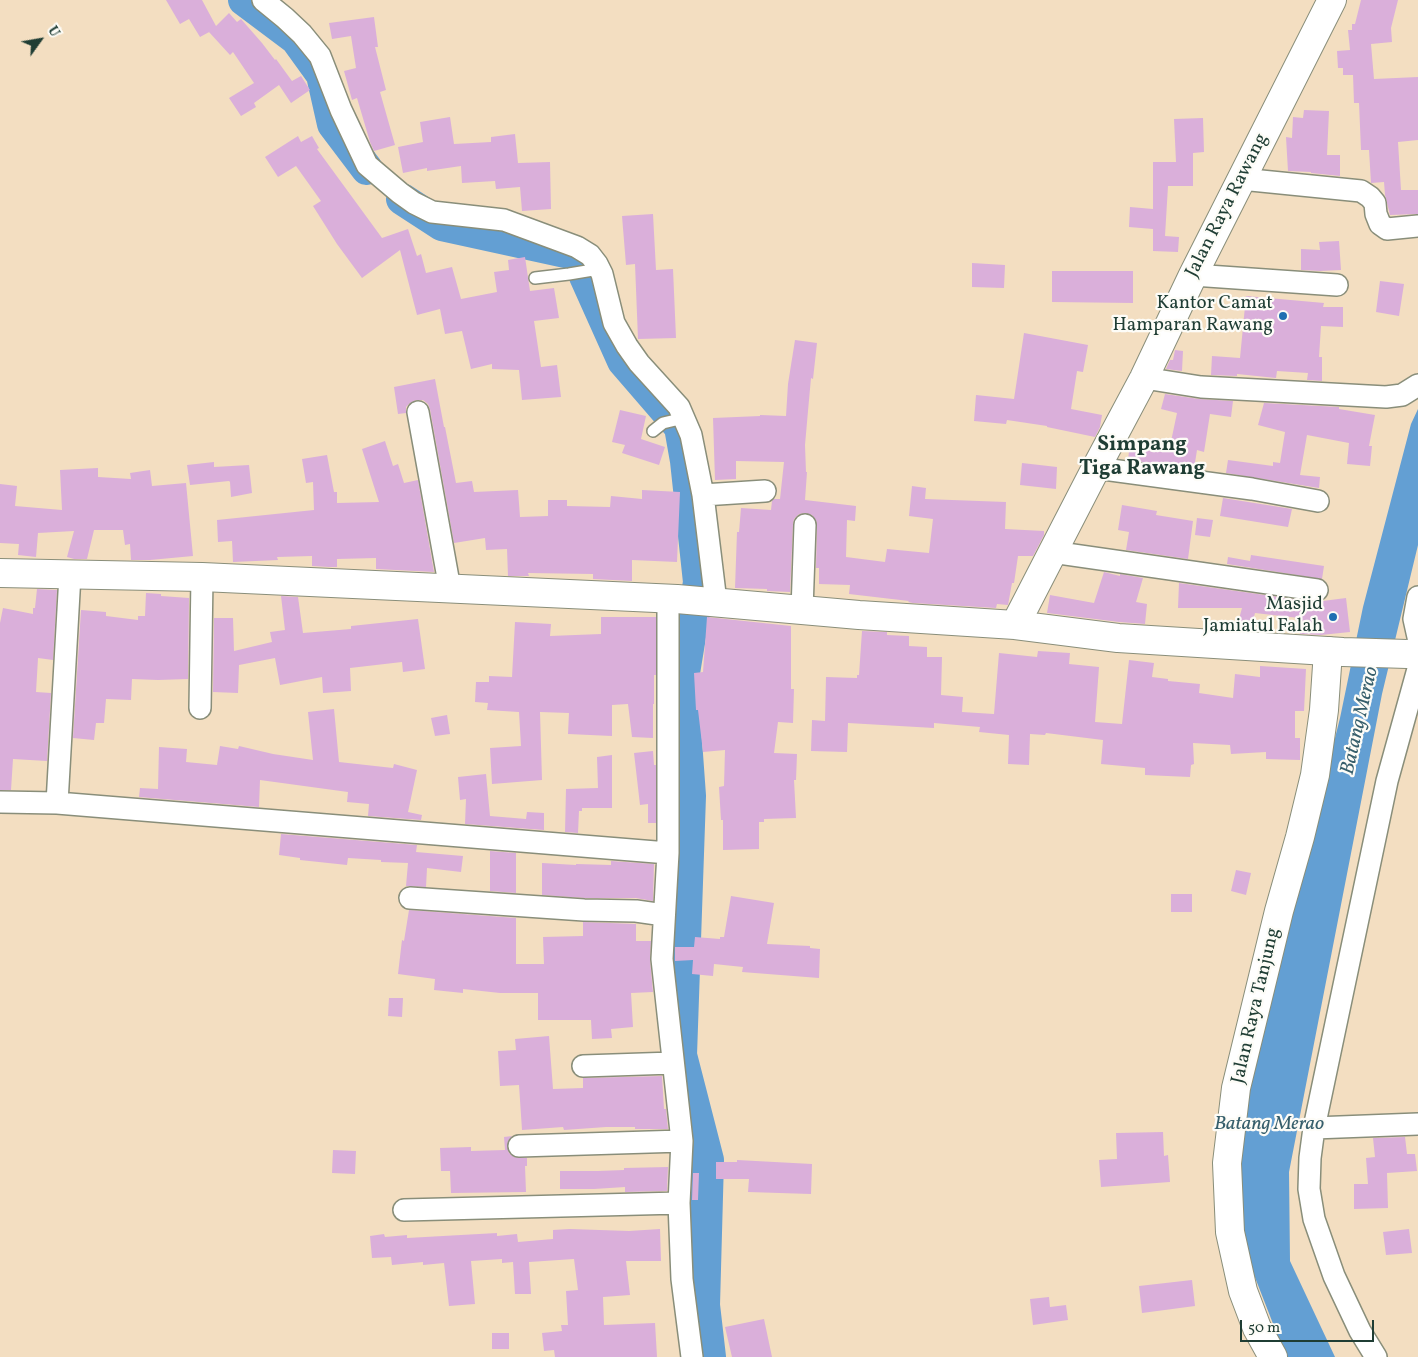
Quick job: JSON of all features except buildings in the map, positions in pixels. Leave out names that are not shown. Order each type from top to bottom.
[{"type":"main road","name":"Jalan Raya Rawang","points":[[1015,625],[1144,378],[1193,275],[1332,0]]},
{"type":"main road","points":[[0,573],[202,577],[673,599],[859,615],[1015,625],[1118,638],[1336,652],[1415,653]]},
{"type":"main road","name":"Jalan Raya Tanjung","points":[[1273,1357],[1257,1328],[1243,1291],[1230,1232],[1227,1163],[1236,1088],[1279,911],[1315,775],[1324,710],[1336,652]]},
{"type":"street","points":[[263,0],[302,34],[320,56],[341,110],[367,165],[400,193],[432,212],[504,220],[577,247],[590,255],[595,270],[602,274],[614,322],[627,346],[639,363],[679,407],[681,419],[692,435],[703,495],[711,602]]},
{"type":"street","points":[[1241,180],[1360,192],[1370,197],[1375,203],[1376,214],[1380,224],[1387,230],[1418,226]]},
{"type":"street","points":[[1193,275],[1337,285]]},
{"type":"street","points":[[1144,378],[1201,387],[1386,397],[1402,395],[1418,385]]},
{"type":"street","points":[[418,412],[450,589]]},
{"type":"street","points":[[1096,468],[1252,489],[1318,501]]},
{"type":"street","points":[[703,495],[765,491]]},
{"type":"street","points":[[802,610],[805,525]]},
{"type":"street","points":[[1052,552],[1317,590]]},
{"type":"street","points":[[57,803],[70,574]]},
{"type":"street","points":[[200,708],[202,577]]},
{"type":"street","points":[[1376,1357],[1360,1331],[1334,1276],[1314,1219],[1309,1189],[1310,1158],[1314,1128],[1415,653],[1414,619],[1418,597]]},
{"type":"street","points":[[673,599],[668,852],[662,959],[682,1141],[679,1203],[682,1279],[692,1357]]},
{"type":"street","points":[[0,802],[57,803],[668,852]]},
{"type":"street","points":[[410,898],[664,915]]},
{"type":"street","points":[[583,1066],[673,1063]]},
{"type":"street","points":[[1314,1128],[1418,1124]]},
{"type":"street","points":[[519,1146],[682,1141]]},
{"type":"street","points":[[404,1210],[679,1203]]},
{"type":"lane","points":[[535,278],[595,270]]},
{"type":"lane","points":[[653,431],[663,423],[681,419]]},
{"type":"water","name":"Batang Merao","points":[[1418,409],[1418,545],[1382,694],[1289,1172],[1290,1261],[1335,1357],[1286,1357],[1242,1244],[1236,1190],[1240,1118],[1340,718],[1363,607],[1411,424]]},
{"type":"waterway","points":[[244,0],[296,39],[322,75],[333,124],[367,169]]},
{"type":"waterway","points":[[402,199],[442,225],[575,254],[623,361],[680,427],[686,461],[699,582],[682,685],[690,796],[681,1055],[708,1160],[704,1305],[710,1357]]},
{"type":"place","name":"Kantor Camat Hamparan Rawang","points":[[1283,316]]},
{"type":"place","name":"Masjid Jamiatul Falah","points":[[1333,617]]},
{"type":"district","name":"Simpang Tiga Rawang","points":[[1142,458]]}]
